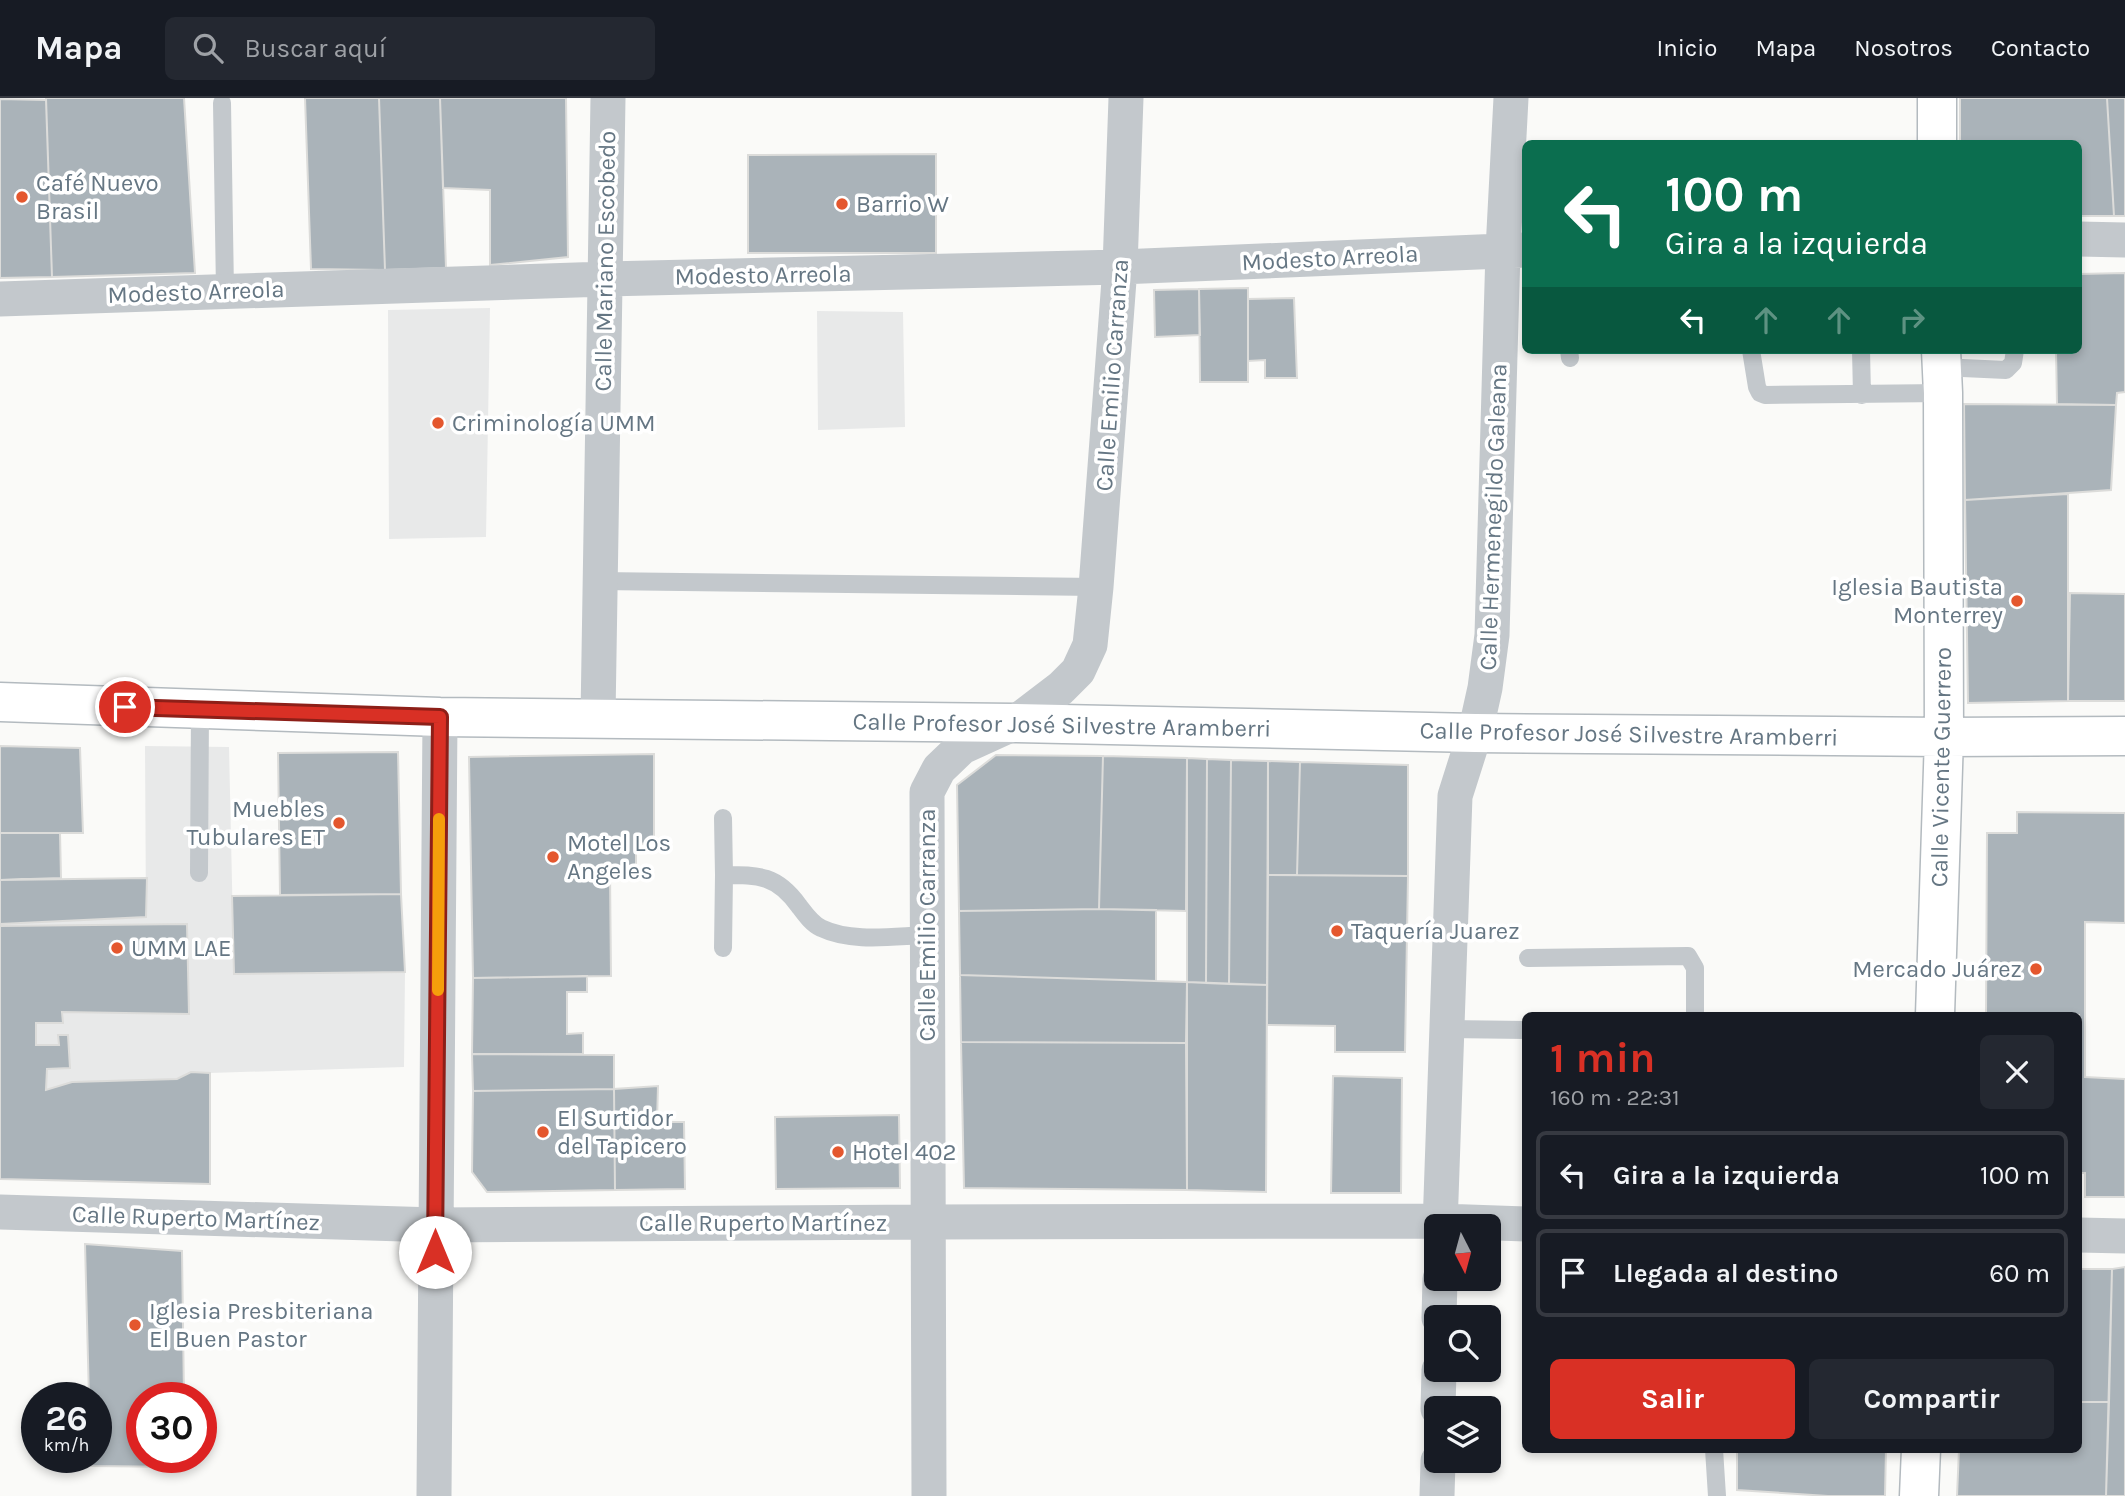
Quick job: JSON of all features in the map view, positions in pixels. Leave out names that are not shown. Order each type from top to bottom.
[{"type":"main road","points":[[1937,98],[1937,140]]},
{"type":"main road","name":"Calle Vicente Guerrero","points":[[1935,1012],[1944,737],[1941,370]]},
{"type":"main road","name":"Calle Profesor José Silvestre Aramberri","points":[[0,702],[440,717],[1015,723],[1475,733],[2125,736]]},
{"type":"main road","points":[[1919,1496],[1921,1453]]},
{"type":"street","name":"Calle Mariano Escobedo","points":[[598,717],[608,98]]},
{"type":"street","name":"Calle Emilio Carranza","points":[[929,1496],[927,792],[939,769],[962,747],[1015,723],[1061,688],[1079,671],[1090,645],[1120,267],[1126,98]]},
{"type":"street","name":"Calle Hermenegildo Galeana","points":[[1440,1214],[1455,796],[1475,733],[1485,688],[1492,635],[1518,254],[1511,98]]},
{"type":"street","points":[[2082,239],[2125,240]]},
{"type":"street","name":"Modesto Arreola","points":[[0,299],[1518,254]]},
{"type":"street","points":[[434,1496],[440,717]]},
{"type":"street","name":"Calle Ruperto Martínez","points":[[0,1212],[436,1225],[928,1222],[1424,1224]]},
{"type":"street","name":"Calle Ruperto Martínez","points":[[1502,1224],[1522,1224]]},
{"type":"street","points":[[2082,1235],[2125,1236]]},
{"type":"street","points":[[1437,1496],[1438,1473]]},
{"type":"lane","points":[[222,103],[225,291]]},
{"type":"lane","points":[[1752,354],[1757,387],[1760,393],[1765,395],[1862,395],[1941,370],[2006,370],[2013,363],[2014,354]]},
{"type":"lane","points":[[1861,354],[1862,395]]},
{"type":"lane","points":[[599,581],[1096,587]]},
{"type":"lane","points":[[200,709],[200,873]]},
{"type":"lane","points":[[723,818],[723,948]]},
{"type":"lane","points":[[724,875],[769,878],[788,891],[818,927],[832,933],[849,936],[928,935]]},
{"type":"lane","points":[[1528,958],[1688,956],[1695,968],[1695,1012]]},
{"type":"lane","points":[[1447,1029],[1522,1030]]},
{"type":"lane","points":[[1714,1453],[1717,1496]]},
{"type":"shaded area","name":"Criminología UMM","points":[[490,308],[486,537],[389,539],[388,310]]},
{"type":"shaded area","points":[[817,311],[903,312],[905,427],[818,430]]},
{"type":"shaded area","name":"UMM LAE","points":[[145,746],[229,747],[234,974],[405,972],[404,1067],[210,1073],[210,1184],[0,1179],[0,924],[146,917]]},
{"type":"building","points":[[46,98],[184,98],[195,273],[52,277]]},
{"type":"building","points":[[305,98],[379,98],[385,270],[311,269]]},
{"type":"building","points":[[379,98],[440,98],[446,268],[385,270]]},
{"type":"building","points":[[440,98],[566,98],[568,257],[490,265],[490,190],[443,188]]},
{"type":"building","points":[[1960,98],[2107,98],[2114,216],[2082,216],[2082,140],[1960,140]]},
{"type":"building","points":[[2107,98],[2125,98],[2125,216],[2114,216]]},
{"type":"building","points":[[0,99],[46,100],[52,277],[0,278]]},
{"type":"building","name":"Barrio W","points":[[936,154],[936,253],[748,253],[748,155]]},
{"type":"building","points":[[2125,273],[2125,392],[2117,393],[2116,405],[2057,404],[2056,354],[2082,354],[2082,274]]},
{"type":"building","points":[[1248,288],[1248,382],[1200,382],[1199,289]]},
{"type":"building","points":[[1199,289],[1200,335],[1155,337],[1154,290]]},
{"type":"building","points":[[1294,298],[1297,378],[1265,378],[1265,360],[1248,361],[1248,299]]},
{"type":"building","points":[[1964,404],[2116,405],[2111,490],[1965,500]]},
{"type":"building","name":"Iglesia Bautista Monterrey","points":[[2068,494],[2068,701],[1968,703],[1965,500]]},
{"type":"building","points":[[2070,593],[2125,594],[2125,701],[2068,701]]},
{"type":"building","points":[[0,746],[80,748],[83,833],[0,833]]},
{"type":"building","name":"Muebles Tubulares ET","points":[[398,752],[401,894],[280,895],[278,753]]},
{"type":"building","name":"Motel Los Angeles","points":[[654,754],[654,843],[636,844],[636,871],[610,872],[611,976],[473,978],[469,757]]},
{"type":"building","points":[[996,755],[1103,756],[1099,909],[959,911],[957,785]]},
{"type":"building","points":[[1103,756],[1187,758],[1186,911],[1099,909]]},
{"type":"building","points":[[1187,758],[1207,759],[1206,983],[1187,982]]},
{"type":"building","points":[[1207,759],[1231,760],[1229,984],[1206,983]]},
{"type":"building","points":[[1231,760],[1268,761],[1267,985],[1229,984]]},
{"type":"building","points":[[1268,761],[1300,762],[1297,875],[1268,875]]},
{"type":"building","points":[[1300,762],[1408,765],[1408,876],[1297,875]]},
{"type":"building","name":"Mercado Juárez","points":[[2017,812],[2125,813],[2125,923],[2085,922],[2085,1077],[2125,1079],[2125,1197],[2085,1197],[2085,1173],[2082,1173],[2082,1012],[1986,1012],[1987,833],[2017,833]]},
{"type":"building","points":[[0,833],[60,833],[61,878],[0,880]]},
{"type":"building","name":"Taquería Juarez","points":[[1268,875],[1408,876],[1405,1052],[1335,1052],[1335,1026],[1267,1025]]},
{"type":"building","points":[[147,878],[146,917],[0,924],[0,880]]},
{"type":"building","points":[[401,894],[405,972],[234,974],[232,896]]},
{"type":"building","points":[[1156,910],[1156,981],[960,975],[959,911]]},
{"type":"building","points":[[187,924],[189,1014],[62,1012],[63,1023],[36,1023],[36,1045],[59,1045],[58,1035],[68,1035],[70,1068],[47,1069],[46,1090],[72,1082],[177,1079],[191,1072],[210,1073],[210,1184],[0,1179],[0,926]]},
{"type":"building","points":[[960,975],[1187,982],[1186,1043],[961,1042]]},
{"type":"building","points":[[587,976],[587,992],[567,992],[567,1034],[583,1033],[583,1054],[472,1054],[473,978]]},
{"type":"building","points":[[1187,982],[1267,985],[1266,1192],[1187,1190]]},
{"type":"building","points":[[961,1042],[1186,1043],[1187,1190],[964,1188]]},
{"type":"building","points":[[472,1054],[614,1055],[614,1089],[473,1091]]},
{"type":"building","points":[[1333,1076],[1402,1078],[1401,1193],[1331,1193]]},
{"type":"building","points":[[658,1086],[657,1122],[684,1122],[685,1189],[615,1190],[614,1089]]},
{"type":"building","name":"El Surtidor del Tapicero","points":[[614,1089],[615,1190],[487,1192],[472,1172],[473,1091]]},
{"type":"building","name":"Hotel 402","points":[[899,1115],[900,1188],[776,1189],[775,1117]]},
{"type":"building","name":"Iglesia Presbiteriana El Buen Pastor","points":[[85,1244],[182,1251],[184,1382],[126,1382],[126,1466],[112,1466],[112,1382],[89,1382]]},
{"type":"building","points":[[2125,1267],[2125,1496],[2106,1496],[2112,1269]]},
{"type":"building","points":[[2082,1269],[2112,1269],[2109,1402],[2082,1402]]},
{"type":"building","points":[[2082,1402],[2109,1402],[2106,1496],[1957,1496],[1959,1453],[2082,1453]]},
{"type":"building","points":[[1737,1453],[1886,1453],[1885,1496],[1828,1496],[1737,1490]]},
{"type":"slow traffic","points":[[438,990],[439,819]]},
{"type":"place","name":"Café Nuevo Brasil","points":[[22,197]]},
{"type":"place","name":"Barrio W","points":[[842,204]]},
{"type":"place","name":"Criminología UMM","points":[[438,423]]},
{"type":"place","name":"Iglesia Bautista Monterrey","points":[[2017,601]]},
{"type":"place","name":"Muebles Tubulares ET","points":[[339,823]]},
{"type":"place","name":"Motel Los Angeles","points":[[553,857]]},
{"type":"place","name":"Taquería Juarez","points":[[1337,931]]},
{"type":"place","name":"UMM LAE","points":[[117,948]]},
{"type":"place","name":"Mercado Juárez","points":[[2036,969]]},
{"type":"place","name":"El Surtidor del Tapicero","points":[[543,1132]]},
{"type":"place","name":"Hotel 402","points":[[838,1152]]},
{"type":"place","name":"Iglesia Presbiteriana El Buen Pastor","points":[[135,1325]]},
{"type":"route","points":[[125,707],[440,717],[435,1252]]}]
